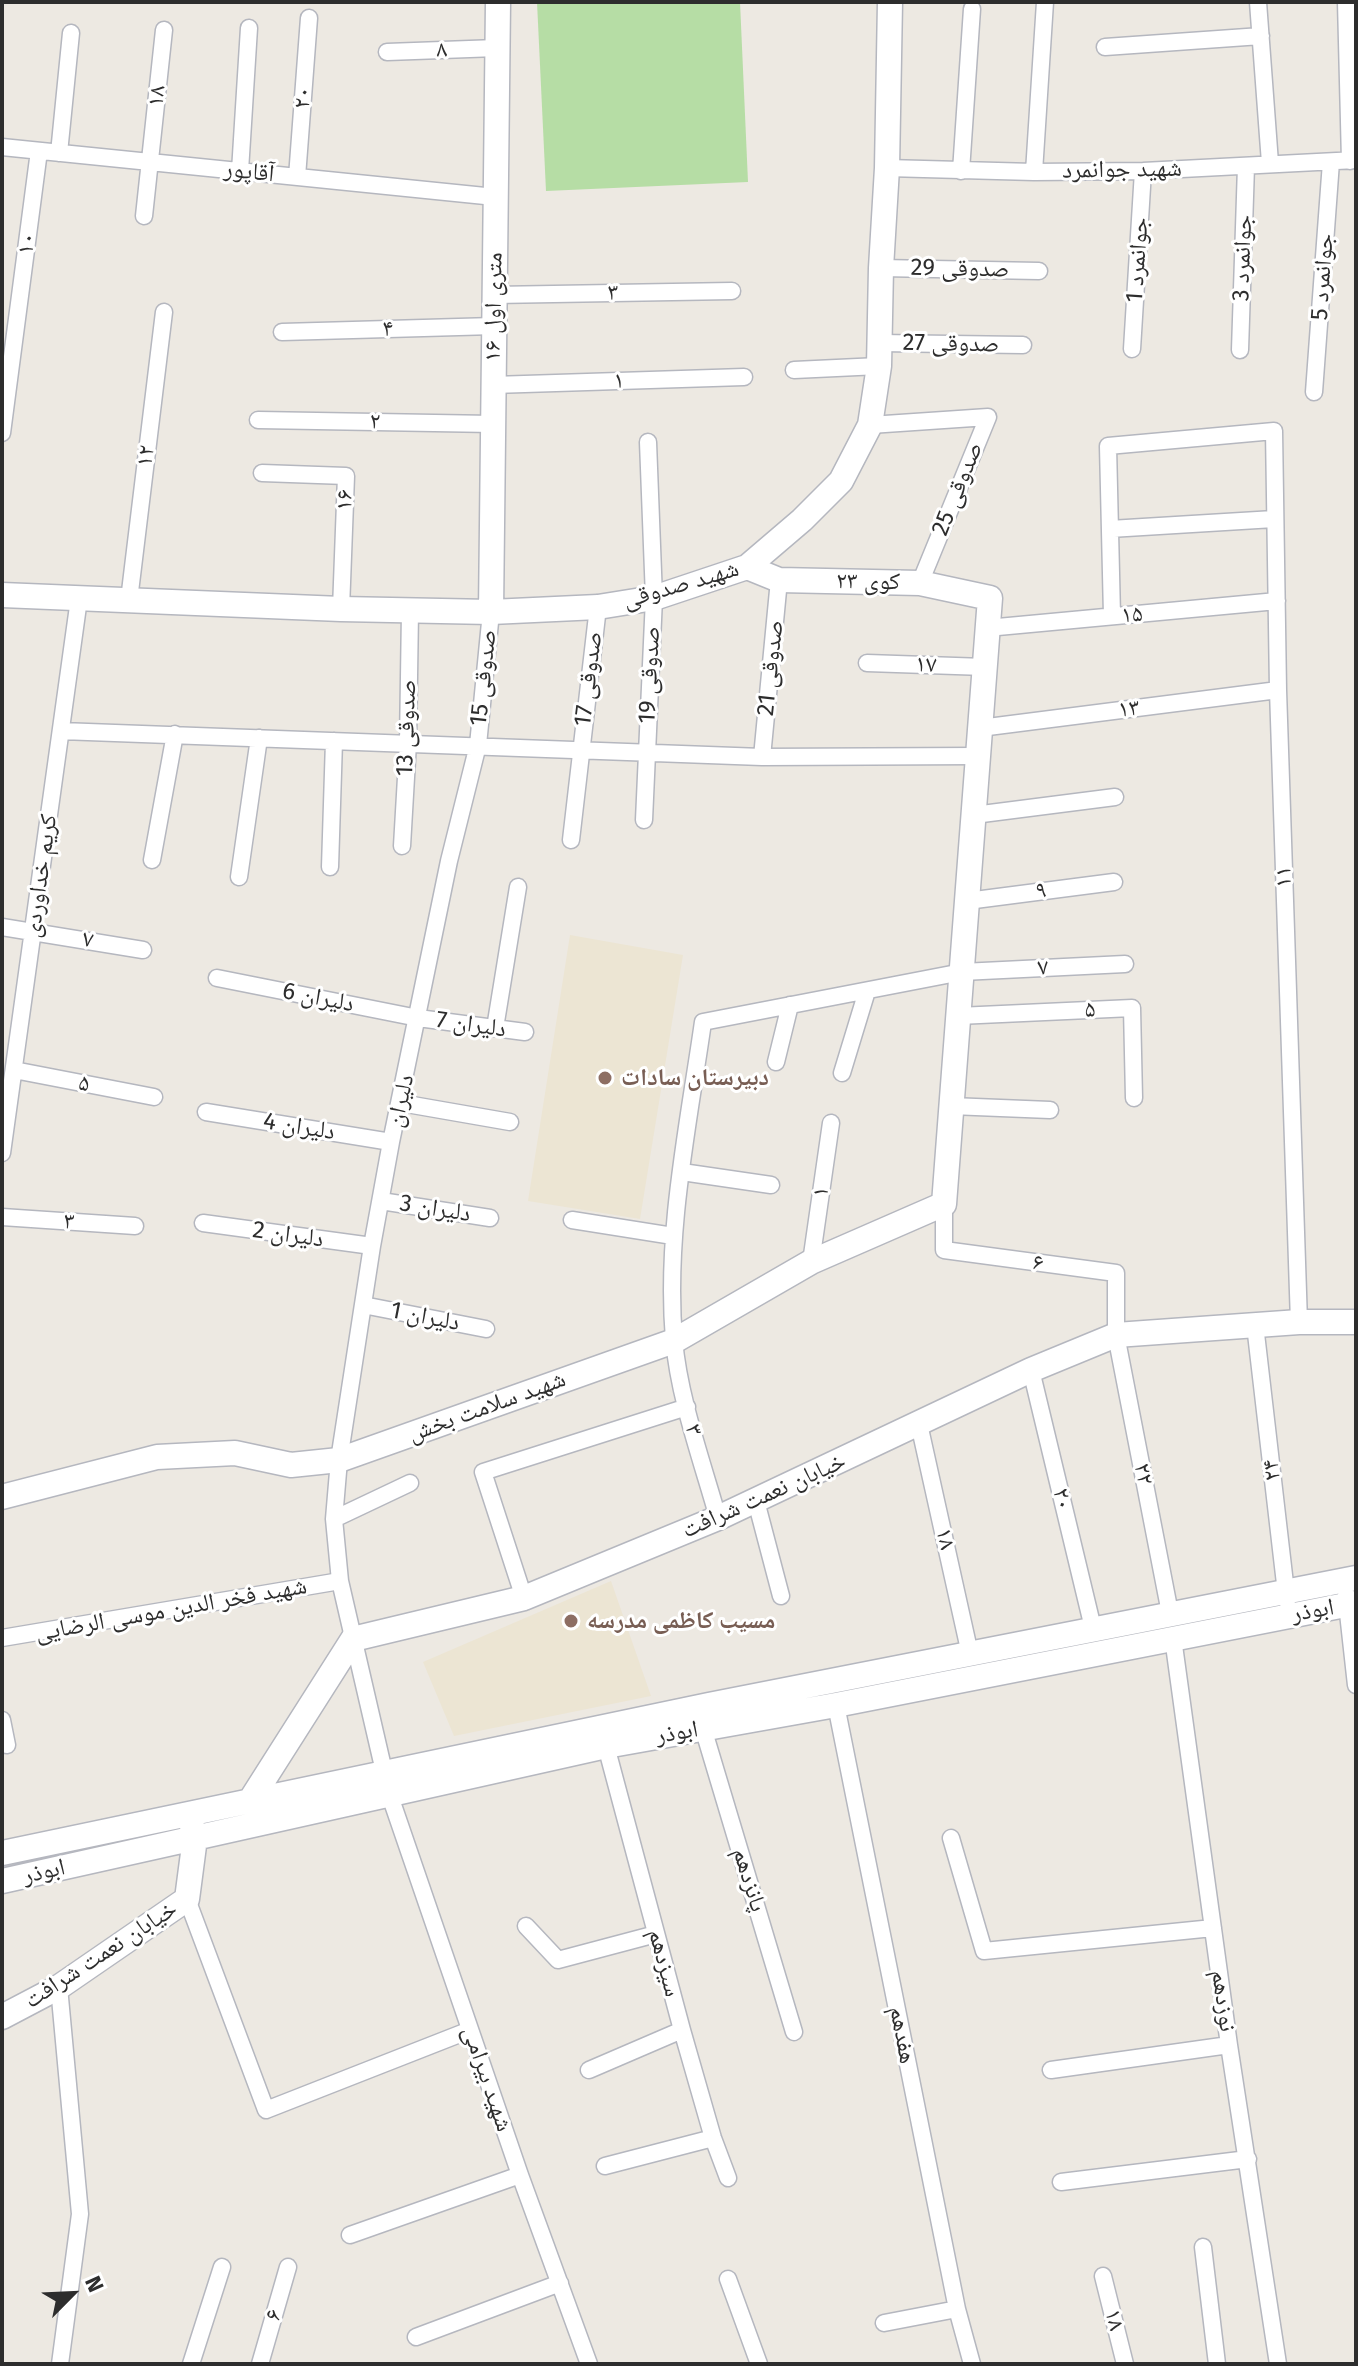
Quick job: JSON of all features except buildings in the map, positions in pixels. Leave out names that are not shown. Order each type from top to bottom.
[{"type":"street","name":"۱۶ متری اول","points":[[491,612],[498,2]]},
{"type":"street","name":"شهید صدوقی","points":[[2,595],[491,612],[598,607],[654,598],[747,567],[802,520],[841,481],[870,425],[879,355],[890,2]]},
{"type":"street","points":[[1034,172],[1045,2]]},
{"type":"street","points":[[1258,2],[1270,163]]},
{"type":"street","points":[[1346,2],[1353,160]]},
{"type":"street","points":[[961,171],[972,9]]},
{"type":"street","name":"۲۰","points":[[297,177],[309,18]]},
{"type":"street","points":[[240,171],[249,28]]},
{"type":"street","name":"۱۸","points":[[144,216],[164,30]]},
{"type":"street","points":[[59,153],[71,33]]},
{"type":"street","points":[[1105,47],[1261,36]]},
{"type":"street","name":"۸","points":[[387,52],[497,48]]},
{"type":"street","name":"آقاپور","points":[[2,147],[495,197]]},
{"type":"street","name":"۱۰","points":[[2,433],[39,151]]},
{"type":"street","name":"شهید جوانمرد","points":[[887,168],[1143,171],[1353,160]]},
{"type":"street","name":"جوانمرد 5","points":[[1314,392],[1331,162]]},
{"type":"street","name":"جوانمرد 3","points":[[1240,350],[1246,166]]},
{"type":"street","name":"جوانمرد 1","points":[[1132,349],[1143,171]]},
{"type":"street","name":"صدوقی 29","points":[[881,268],[1039,271]]},
{"type":"street","name":"۳","points":[[494,295],[732,291]]},
{"type":"street","name":"۱۲","points":[[129,600],[164,312]]},
{"type":"street","name":"۴","points":[[282,332],[494,326]]},
{"type":"street","name":"صدوقی 27","points":[[794,370],[879,355],[1023,345]]},
{"type":"street","name":"۱","points":[[493,385],[744,377]]},
{"type":"street","name":"صدوقی 25","points":[[870,425],[988,417],[920,583]]},
{"type":"street","name":"۲","points":[[258,420],[493,424]]},
{"type":"street","name":"۱۱","points":[[1110,529],[1108,446],[1274,431],[1278,690],[1299,1322]]},
{"type":"street","name":"صدوقی 19","points":[[644,820],[654,598],[648,442]]},
{"type":"street","name":"۱۶","points":[[262,473],[346,476],[341,609]]},
{"type":"street","points":[[1112,616],[1110,529],[1274,519]]},
{"type":"street","name":"کوی ۲۳","points":[[747,567],[779,580],[920,583],[990,598],[987,628]]},
{"type":"street","name":"صدوقی 21","points":[[762,757],[779,580]]},
{"type":"street","name":"کریم خداوردی","points":[[2,1153],[79,599]]},
{"type":"street","name":"۱۵","points":[[987,628],[1277,601]]},
{"type":"street","name":"صدوقی 17","points":[[571,840],[598,607]]},
{"type":"street","name":"صدوقی 13","points":[[402,846],[408,743],[410,611]]},
{"type":"street","name":"صدوقی 15","points":[[478,745],[491,612]]},
{"type":"street","points":[[944,1204],[987,628]]},
{"type":"street","name":"۱۷","points":[[867,663],[985,667]]},
{"type":"street","name":"۱۳","points":[[980,728],[1278,690]]},
{"type":"street","points":[[61,731],[762,757],[978,756]]},
{"type":"street","points":[[152,860],[175,734]]},
{"type":"street","points":[[239,877],[259,738]]},
{"type":"street","points":[[330,867],[334,741]]},
{"type":"street","name":"دلیران","points":[[353,1639],[340,1581],[334,1519],[339,1460],[391,1142],[449,861],[478,745]]},
{"type":"street","points":[[974,815],[1115,797]]},
{"type":"street","name":"۹","points":[[967,901],[1114,882]]},
{"type":"street","points":[[495,1028],[518,887]]},
{"type":"street","name":"۷","points":[[2,927],[143,950]]},
{"type":"street","name":"۷","points":[[790,1005],[962,972],[1125,964]]},
{"type":"street","name":"دلیران 6","points":[[217,978],[418,1018]]},
{"type":"street","points":[[842,1073],[867,991]]},
{"type":"street","points":[[776,1062],[790,1005]]},
{"type":"street","name":"۳","points":[[718,1518],[687,1407],[674,1341],[673,1236],[703,1022],[790,1005]]},
{"type":"street","name":"۵","points":[[958,1016],[1132,1008],[1134,1098]]},
{"type":"street","name":"دلیران 7","points":[[418,1018],[525,1032]]},
{"type":"street","name":"۵","points":[[14,1070],[154,1097]]},
{"type":"street","points":[[401,1103],[510,1122]]},
{"type":"street","points":[[951,1106],[1050,1110]]},
{"type":"street","name":"دلیران 4","points":[[206,1112],[391,1142]]},
{"type":"street","name":"۱","points":[[811,1262],[831,1123]]},
{"type":"street","points":[[682,1172],[771,1185]]},
{"type":"street","name":"دلیران 3","points":[[381,1201],[490,1218]]},
{"type":"street","name":"شهید سلامت بخش","points":[[2,1497],[157,1457],[235,1453],[291,1465],[339,1460],[674,1341],[811,1262],[944,1204]]},
{"type":"street","name":"۶","points":[[944,1204],[944,1250],[1116,1273],[1116,1335]]},
{"type":"street","name":"۳","points":[[2,1217],[135,1226]]},
{"type":"street","points":[[572,1220],[673,1236]]},
{"type":"street","name":"دلیران 2","points":[[203,1223],[372,1246]]},
{"type":"street","name":"دلیران 1","points":[[363,1305],[486,1329]]},
{"type":"street","name":"خیابان نعمت شرافت","points":[[353,1639],[524,1598],[718,1518],[1031,1370],[1116,1335],[1299,1322],[1356,1322]]},
{"type":"street","name":"۲۴","points":[[1255,1325],[1288,1603]]},
{"type":"street","name":"۲۲","points":[[1116,1335],[1170,1613]]},
{"type":"street","name":"۲۰","points":[[1031,1370],[1093,1628]]},
{"type":"street","points":[[524,1598],[483,1472],[687,1407]]},
{"type":"street","name":"۱۸","points":[[919,1424],[970,1654]]},
{"type":"street","points":[[334,1519],[410,1483]]},
{"type":"street","points":[[756,1501],[781,1596]]},
{"type":"street","name":"شهید فخر الدین موسی الرضایی","points":[[2,1638],[340,1581]]},
{"type":"street","points":[[1351,1592],[1356,1685]]},
{"type":"street","name":"ابوذر","points":[[2,1881],[192,1827],[970,1654],[1170,1613],[1288,1603],[1351,1592]]},
{"type":"street","name":"ابوذر","points":[[2,1853],[192,1827],[250,1801],[386,1783],[836,1705],[1173,1638],[1288,1603]]},
{"type":"street","name":"نوزدهم","points":[[1173,1638],[1229,2045],[1278,2364]]},
{"type":"street","points":[[250,1801],[353,1639]]},
{"type":"street","name":"شهید بیرامی","points":[[353,1639],[386,1783],[520,2175],[589,2364]]},
{"type":"street","name":"هفدهم","points":[[836,1705],[957,2309],[972,2364]]},
{"type":"street","points":[[2,1720],[7,1745]]},
{"type":"street","name":"پانزدهم","points":[[703,1728],[794,2032]]},
{"type":"street","name":"سیزدهم","points":[[606,1746],[682,2030],[713,2138],[728,2178]]},
{"type":"street","name":"خیابان نعمت شرافت","points":[[2,2017],[59,1987],[187,1899],[192,1827]]},
{"type":"street","points":[[951,1838],[984,1951],[1213,1928]]},
{"type":"street","points":[[187,1899],[266,2110],[470,2030]]},
{"type":"street","points":[[526,1926],[558,1960],[656,1934]]},
{"type":"street","points":[[59,1987],[80,2214],[60,2364]]},
{"type":"street","points":[[589,2070],[682,2030]]},
{"type":"street","points":[[1051,2070],[1229,2045]]},
{"type":"street","points":[[605,2166],[713,2138]]},
{"type":"street","points":[[1061,2182],[1248,2159]]},
{"type":"street","points":[[350,2235],[520,2175]]},
{"type":"street","points":[[1203,2247],[1217,2364]]},
{"type":"street","points":[[191,2364],[222,2267]]},
{"type":"street","name":"۶","points":[[260,2364],[288,2267]]},
{"type":"street","name":"۱۸","points":[[1103,2276],[1125,2364]]},
{"type":"street","points":[[728,2279],[759,2364]]},
{"type":"street","points":[[416,2337],[560,2283]]},
{"type":"street","points":[[884,2323],[957,2309]]},
{"type":"shaded area","name":"دبیرستان سادات","points":[[570,935],[683,955],[640,1219],[528,1201]]},
{"type":"shaded area","name":"مسیب کاظمی مدرسه","points":[[611,1581],[651,1696],[454,1736],[423,1662]]},
{"type":"green space","points":[[537,2],[740,2],[748,182],[546,191]]},
{"type":"place","name":"دبیرستان سادات","points":[[605,1078]]},
{"type":"place","name":"مسیب کاظمی مدرسه","points":[[571,1621]]}]
